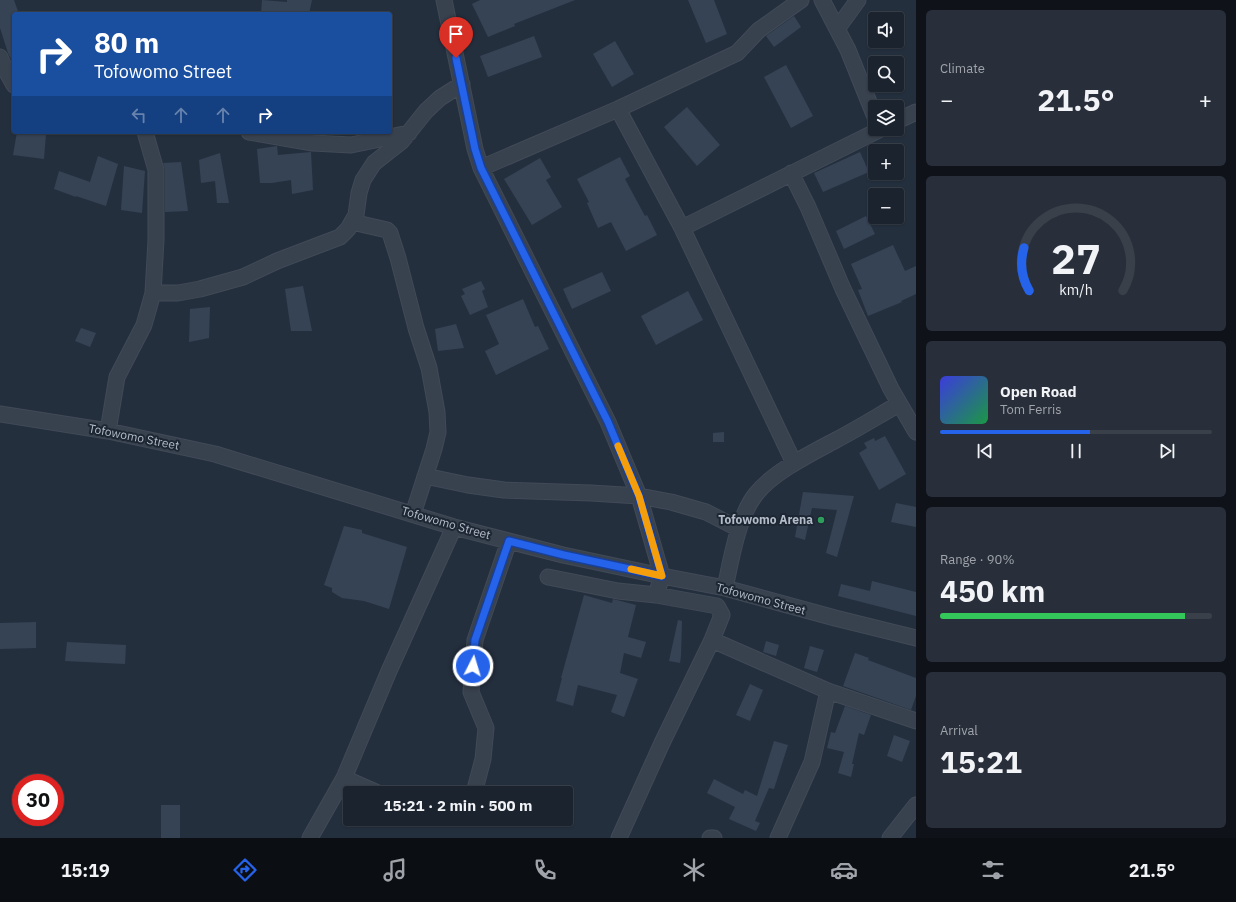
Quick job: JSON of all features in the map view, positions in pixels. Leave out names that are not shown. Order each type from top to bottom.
[{"type":"street","points":[[444,0],[475,149],[481,168],[608,422],[639,496],[662,576],[656,595]]},
{"type":"street","points":[[481,168],[618,109],[737,53],[759,30],[802,0]]},
{"type":"street","points":[[822,0],[848,50],[868,100]]},
{"type":"street","points":[[837,29],[858,0]]},
{"type":"street","points":[[0,57],[12,81]]},
{"type":"street","points":[[153,293],[185,292],[243,277],[277,261],[340,236],[348,229],[356,215],[359,193],[363,180],[374,163],[402,141],[426,111],[440,98],[462,84]]},
{"type":"street","points":[[618,109],[682,228],[794,463]]},
{"type":"street","points":[[904,118],[916,112]]},
{"type":"street","points":[[682,228],[868,132]]},
{"type":"street","points":[[260,134],[313,143],[351,144],[408,133]]},
{"type":"street","points":[[108,431],[117,377],[144,325],[153,293],[156,240],[156,170],[146,134]]},
{"type":"street","points":[[791,173],[899,404],[916,432]]},
{"type":"street","points":[[352,222],[387,230],[390,233],[416,328],[429,368],[437,412],[438,432],[434,450],[413,514]]},
{"type":"street","points":[[725,588],[739,529],[746,511],[756,494],[769,481],[794,463],[899,404]]},
{"type":"street","name":"Tofowomo Street","points":[[0,414],[108,431],[215,454],[413,514],[509,541],[564,555],[725,588],[834,618],[916,638]]},
{"type":"street","points":[[425,476],[468,486],[504,490],[639,496],[671,502],[706,512],[739,529]]},
{"type":"street","points":[[310,838],[344,778],[389,671],[454,526]]},
{"type":"street","points":[[476,786],[483,759],[486,728],[470,692],[475,640],[509,541]]},
{"type":"street","points":[[548,577],[618,591],[656,595],[717,606],[722,615],[712,640],[662,743],[619,838]]},
{"type":"street","points":[[712,640],[828,691],[916,721]]},
{"type":"street","points":[[778,838],[812,762],[828,691]]},
{"type":"street","points":[[344,778],[362,786]]},
{"type":"street","points":[[890,838],[916,805]]},
{"type":"building","points":[[0,0],[14,0],[18,12],[12,12],[12,61],[8,53],[0,28]]},
{"type":"building","points":[[262,0],[287,2],[287,0],[312,0],[309,12],[261,12]]},
{"type":"building","points":[[480,0],[575,0],[514,24],[515,26],[488,37],[472,4]]},
{"type":"building","points":[[688,0],[714,0],[727,34],[706,43]]},
{"type":"building","points":[[794,16],[801,27],[774,47],[766,36]]},
{"type":"building","points":[[534,36],[542,57],[488,77],[480,56]]},
{"type":"building","points":[[615,41],[634,74],[612,87],[593,54]]},
{"type":"building","points":[[786,65],[813,116],[791,128],[764,77]]},
{"type":"building","points":[[687,107],[720,145],[697,166],[664,127]]},
{"type":"building","points":[[17,134],[46,134],[44,159],[13,155]]},
{"type":"building","points":[[277,146],[278,155],[311,152],[313,190],[292,194],[291,180],[260,183],[257,149]]},
{"type":"building","points":[[860,152],[868,170],[868,172],[823,192],[814,173]]},
{"type":"building","points":[[220,153],[229,203],[217,203],[215,181],[201,183],[199,160]]},
{"type":"building","points":[[98,156],[118,164],[106,206],[54,189],[59,171],[90,182]]},
{"type":"building","points":[[620,157],[630,176],[625,179],[645,216],[647,215],[657,235],[626,251],[611,222],[598,228],[587,203],[589,202],[577,179]]},
{"type":"building","points":[[540,158],[551,177],[546,180],[562,207],[532,225],[504,179]]},
{"type":"building","points":[[181,162],[188,211],[165,212],[165,170],[163,163]]},
{"type":"building","points":[[124,166],[145,171],[142,213],[121,210]]},
{"type":"building","points":[[866,216],[868,224],[870,224],[875,234],[844,249],[836,231]]},
{"type":"building","points":[[893,245],[905,271],[916,266],[916,294],[901,301],[902,302],[868,316],[858,290],[862,289],[851,264]]},
{"type":"building","points":[[602,272],[611,291],[572,309],[563,289]]},
{"type":"building","points":[[481,281],[485,289],[482,291],[488,307],[470,315],[461,296],[465,294],[462,289]]},
{"type":"building","points":[[303,286],[312,331],[291,331],[285,289]]},
{"type":"building","points":[[688,291],[703,320],[656,345],[641,316]]},
{"type":"building","points":[[523,299],[535,327],[538,326],[549,349],[496,375],[485,351],[499,344],[486,315]]},
{"type":"building","points":[[210,307],[209,338],[189,342],[190,309]]},
{"type":"building","points":[[456,324],[464,348],[438,351],[435,329]]},
{"type":"building","points":[[81,328],[96,333],[90,347],[75,341]]},
{"type":"building","points":[[724,432],[724,442],[713,442],[713,433]]},
{"type":"building","points":[[885,436],[906,474],[879,490],[859,453],[867,448],[864,443],[874,438],[875,441]]},
{"type":"building","points":[[803,492],[854,496],[837,557],[826,553],[837,510],[812,508],[805,540],[795,537]]},
{"type":"building","points":[[896,503],[916,507],[916,527],[891,522]]},
{"type":"building","points":[[344,526],[362,530],[362,533],[407,547],[389,609],[364,601],[342,598],[332,592],[332,588],[324,585]]},
{"type":"building","points":[[872,581],[916,592],[916,616],[838,596],[841,584],[870,591]]},
{"type":"building","points":[[584,595],[612,603],[613,599],[636,605],[628,637],[646,642],[641,658],[624,653],[620,673],[638,679],[624,717],[611,712],[617,695],[578,685],[573,706],[556,701]]},
{"type":"building","points":[[678,620],[682,621],[680,663],[669,661]]},
{"type":"building","points":[[36,622],[36,648],[0,649],[0,623]]},
{"type":"building","points":[[766,641],[779,645],[776,656],[763,652]]},
{"type":"building","points":[[67,642],[126,645],[125,664],[65,661]]},
{"type":"building","points":[[810,646],[824,650],[817,672],[804,668]]},
{"type":"building","points":[[855,653],[869,658],[868,660],[916,678],[916,696],[911,710],[843,686]]},
{"type":"building","points":[[750,684],[763,690],[750,721],[736,715]]},
{"type":"building","points":[[845,706],[871,715],[864,735],[859,733],[852,764],[854,764],[851,777],[838,773],[844,752],[827,748],[831,732],[835,733]]},
{"type":"building","points":[[894,735],[910,741],[902,762],[887,756]]},
{"type":"building","points":[[774,741],[788,745],[774,789],[769,788],[755,821],[760,823],[756,831],[729,819],[735,807],[707,793],[714,779],[743,794],[745,790],[757,796]]},
{"type":"building","points":[[161,805],[180,805],[180,838],[161,838]]},
{"type":"slow traffic","points":[[618,446],[639,496],[662,576],[631,569]]},
{"type":"place","name":"Tofowomo Arena","points":[[821,520]]},
{"type":"route","points":[[456,58],[475,149],[481,168],[608,422],[639,496],[662,576],[564,555],[509,541],[475,640],[473,666]]}]
